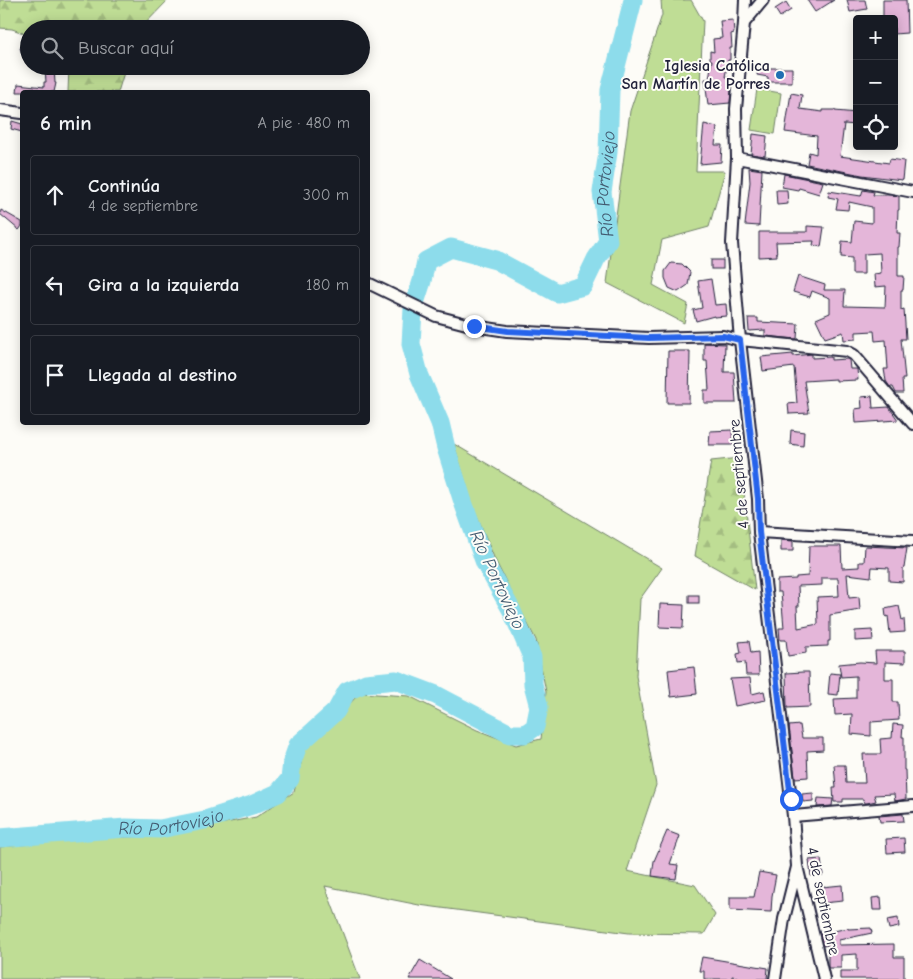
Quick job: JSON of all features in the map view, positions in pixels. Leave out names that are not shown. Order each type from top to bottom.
[{"type":"street","name":"4 de septiembre","points":[[745,0],[736,109],[737,158],[732,244],[740,340],[758,499],[759,532],[793,816],[797,866],[824,979]]},
{"type":"street","points":[[744,23],[763,0]]},
{"type":"street","points":[[0,110],[20,113]]},
{"type":"street","points":[[737,158],[913,192]]},
{"type":"street","points":[[370,284],[436,316],[474,326],[508,331],[649,338],[723,336],[740,340],[847,351],[854,355],[913,424]]},
{"type":"street","points":[[759,532],[913,541]]},
{"type":"street","points":[[793,816],[913,806]]},
{"type":"street","points":[[775,979],[784,919],[797,866]]},
{"type":"green space","points":[[0,0],[168,0],[149,20],[20,20],[20,32],[0,28]]},
{"type":"green space","points":[[661,0],[691,0],[703,21],[696,171],[725,171],[709,227],[662,240],[653,285],[688,304],[684,323],[607,283],[630,111],[662,15]]},
{"type":"green space","points":[[69,75],[123,75],[119,90],[68,90]]},
{"type":"green space","points":[[757,89],[781,93],[775,134],[751,130]]},
{"type":"green space","points":[[454,444],[662,568],[640,599],[636,676],[656,785],[627,871],[695,885],[715,915],[704,934],[629,933],[419,905],[325,886],[360,979],[0,979],[0,847],[94,838],[158,836],[256,817],[294,792],[304,751],[360,693],[409,696],[477,730],[516,745],[541,739],[546,692],[536,640],[495,560],[472,503]]},
{"type":"green space","points":[[740,458],[755,590],[695,556],[711,461]]},
{"type":"building","points":[[807,0],[834,0],[815,12]]},
{"type":"building","points":[[847,0],[865,0],[867,9],[850,12]]},
{"type":"building","points":[[883,0],[906,0],[907,33],[898,34],[898,15],[883,15]]},
{"type":"building","points":[[786,2],[791,10],[780,17],[775,9]]},
{"type":"building","points":[[733,20],[732,48],[730,48],[730,60],[728,60],[725,77],[729,77],[730,103],[708,105],[705,79],[709,79],[712,60],[710,60],[710,51],[714,52],[713,39],[722,38],[720,21]]},
{"type":"building","name":"Iglesia Católica San Martín de Porres","points":[[758,68],[792,68],[792,82],[768,82],[768,77],[757,75]]},
{"type":"building","points":[[45,75],[54,75],[56,83],[54,90],[20,90],[20,92],[17,92],[18,84],[44,87],[44,82],[46,82]]},
{"type":"building","points":[[791,93],[802,95],[800,109],[853,113],[853,125],[844,124],[840,156],[889,163],[890,159],[904,161],[902,180],[862,175],[807,164],[809,152],[816,154],[817,136],[785,132]]},
{"type":"building","points":[[12,121],[20,123],[20,131],[11,129]]},
{"type":"building","points":[[704,124],[717,127],[715,145],[722,145],[721,162],[700,164]]},
{"type":"building","points":[[753,134],[767,136],[765,156],[751,154]]},
{"type":"building","points":[[749,168],[762,170],[759,226],[745,225],[750,182]]},
{"type":"building","points":[[784,174],[823,182],[819,194],[799,188],[798,190],[782,187]]},
{"type":"building","points":[[776,190],[787,190],[788,204],[777,205]]},
{"type":"building","points":[[863,190],[874,192],[873,195],[899,196],[897,233],[900,233],[898,276],[904,276],[903,290],[901,290],[901,310],[904,309],[906,339],[901,339],[905,379],[902,379],[903,393],[896,393],[893,387],[890,387],[886,381],[884,369],[888,369],[886,340],[875,341],[874,331],[856,332],[856,339],[844,340],[843,332],[825,338],[816,319],[830,313],[830,298],[812,291],[810,297],[793,292],[798,276],[825,285],[824,290],[845,290],[844,306],[885,307],[886,286],[875,287],[874,274],[881,273],[880,253],[864,254],[864,274],[852,274],[852,258],[841,257],[842,241],[852,242],[854,221],[872,223],[872,207],[849,202],[848,210],[836,209],[838,199],[828,197],[829,191],[861,196]]},
{"type":"building","points":[[1,210],[20,221],[19,230],[0,214]]},
{"type":"building","points":[[807,226],[824,227],[821,247],[813,245],[814,241],[776,242],[777,256],[759,257],[759,232],[807,232]]},
{"type":"building","points":[[711,260],[723,260],[723,269],[711,269]]},
{"type":"building","points":[[671,263],[682,264],[690,272],[688,285],[678,292],[669,288],[665,278],[665,271]]},
{"type":"building","points":[[711,279],[715,305],[726,304],[727,316],[714,316],[696,321],[693,310],[702,308],[698,281]]},
{"type":"building","points":[[748,318],[758,318],[758,322],[798,324],[797,339],[765,336],[765,330],[749,331]]},
{"type":"building","points":[[704,343],[725,344],[724,372],[734,372],[736,403],[704,403],[704,390],[709,390],[707,361],[704,361]]},
{"type":"building","points":[[668,351],[690,351],[689,403],[667,403]]},
{"type":"building","points":[[793,354],[793,356],[812,354],[812,358],[831,357],[831,360],[847,359],[849,360],[850,369],[857,369],[858,380],[804,381],[809,413],[789,414],[788,404],[797,403],[794,367],[763,371],[761,357]]},
{"type":"building","points":[[872,396],[873,408],[889,407],[898,420],[856,423],[855,409],[862,408],[861,397]]},
{"type":"building","points":[[732,430],[733,445],[709,445],[710,431]]},
{"type":"building","points":[[791,430],[804,432],[803,446],[790,444]]},
{"type":"building","points":[[781,540],[793,541],[793,551],[781,551]]},
{"type":"building","points":[[809,546],[841,546],[842,568],[859,567],[859,562],[864,562],[865,546],[907,548],[903,568],[903,582],[889,581],[889,568],[872,567],[871,577],[847,574],[849,598],[859,597],[860,610],[830,615],[830,641],[828,641],[828,646],[806,647],[806,653],[788,656],[786,640],[780,640],[779,628],[784,628],[781,592],[777,592],[777,580],[808,576]],"holes":[[[822,578],[838,578],[839,596],[817,597],[818,624],[798,628],[798,586],[822,585]]]},
{"type":"building","points":[[689,595],[699,595],[699,603],[689,603]]},
{"type":"building","points":[[660,604],[684,605],[683,628],[659,627]]},
{"type":"building","points":[[899,606],[902,620],[904,619],[905,632],[890,633],[888,616],[886,617],[885,609]]},
{"type":"building","points":[[872,630],[873,640],[855,641],[855,631]]},
{"type":"building","points":[[749,641],[751,653],[758,652],[759,675],[746,675],[745,662],[738,663],[737,654],[741,653],[739,642]]},
{"type":"building","points":[[875,651],[905,651],[905,663],[885,662],[885,679],[893,679],[893,702],[898,702],[899,720],[871,722],[871,736],[851,734],[852,714],[835,715],[834,699],[856,698],[856,676],[841,677],[839,664],[876,663]]},
{"type":"building","points":[[694,667],[697,694],[671,697],[668,670]]},
{"type":"building","points":[[809,672],[810,707],[787,708],[786,673]]},
{"type":"building","points":[[830,673],[840,674],[838,695],[828,694]]},
{"type":"building","points":[[750,678],[752,694],[764,691],[766,700],[735,706],[730,679]]},
{"type":"building","points":[[893,724],[903,725],[906,799],[895,801],[894,794],[874,795],[876,801],[867,803],[864,803],[863,799],[843,799],[843,802],[834,802],[833,788],[836,788],[834,765],[845,765],[846,783],[865,783],[863,754],[881,754],[880,739],[892,738]]},
{"type":"building","points":[[800,725],[802,738],[823,738],[823,750],[807,751],[808,777],[795,778],[789,726]]},
{"type":"building","points":[[813,793],[813,801],[803,802],[802,794]]},
{"type":"building","points":[[818,798],[833,799],[832,806],[817,807]]},
{"type":"building","points":[[903,814],[904,821],[880,822],[879,816]]},
{"type":"building","points":[[667,831],[680,836],[670,864],[678,865],[676,879],[652,876],[654,861]]},
{"type":"building","points":[[904,838],[905,852],[887,853],[886,839]]},
{"type":"building","points":[[821,859],[823,875],[811,876],[809,860]]},
{"type":"building","points":[[759,872],[776,875],[771,912],[730,910],[730,897],[754,897]]},
{"type":"building","points":[[842,885],[843,901],[823,903],[822,887]]},
{"type":"building","points":[[881,897],[882,910],[873,910],[872,898]]},
{"type":"building","points":[[898,918],[899,927],[889,929],[887,920]]},
{"type":"building","points":[[848,928],[871,928],[872,933],[839,940],[839,945],[894,944],[894,957],[904,957],[904,979],[840,979],[840,971],[857,971],[857,954],[841,955],[841,968],[828,968],[828,945],[823,946],[820,934]]},
{"type":"building","points":[[702,957],[768,968],[767,979],[746,979],[732,976],[732,979],[704,979],[704,971],[699,971]]},
{"type":"building","points":[[420,960],[451,979],[409,979]]},
{"type":"waterway","name":"Río Portoviejo","points":[[0,838],[126,828],[160,829],[205,820],[252,805],[278,793],[290,779],[292,762],[298,745],[336,711],[347,691],[366,683],[396,680],[436,695],[510,734],[525,734],[535,727],[539,707],[533,684],[532,657],[511,609],[485,563],[463,502],[440,423],[419,374],[411,344],[413,309],[426,261],[451,248],[496,260],[557,293],[583,286],[596,259],[608,241],[602,192],[608,152],[610,90],[633,0]]},
{"type":"place","name":"Iglesia Católica San Martín de Porres","points":[[780,75]]},
{"type":"route","points":[[474,326],[508,331],[649,338],[723,336],[740,340],[758,499],[759,532],[791,799]]}]
